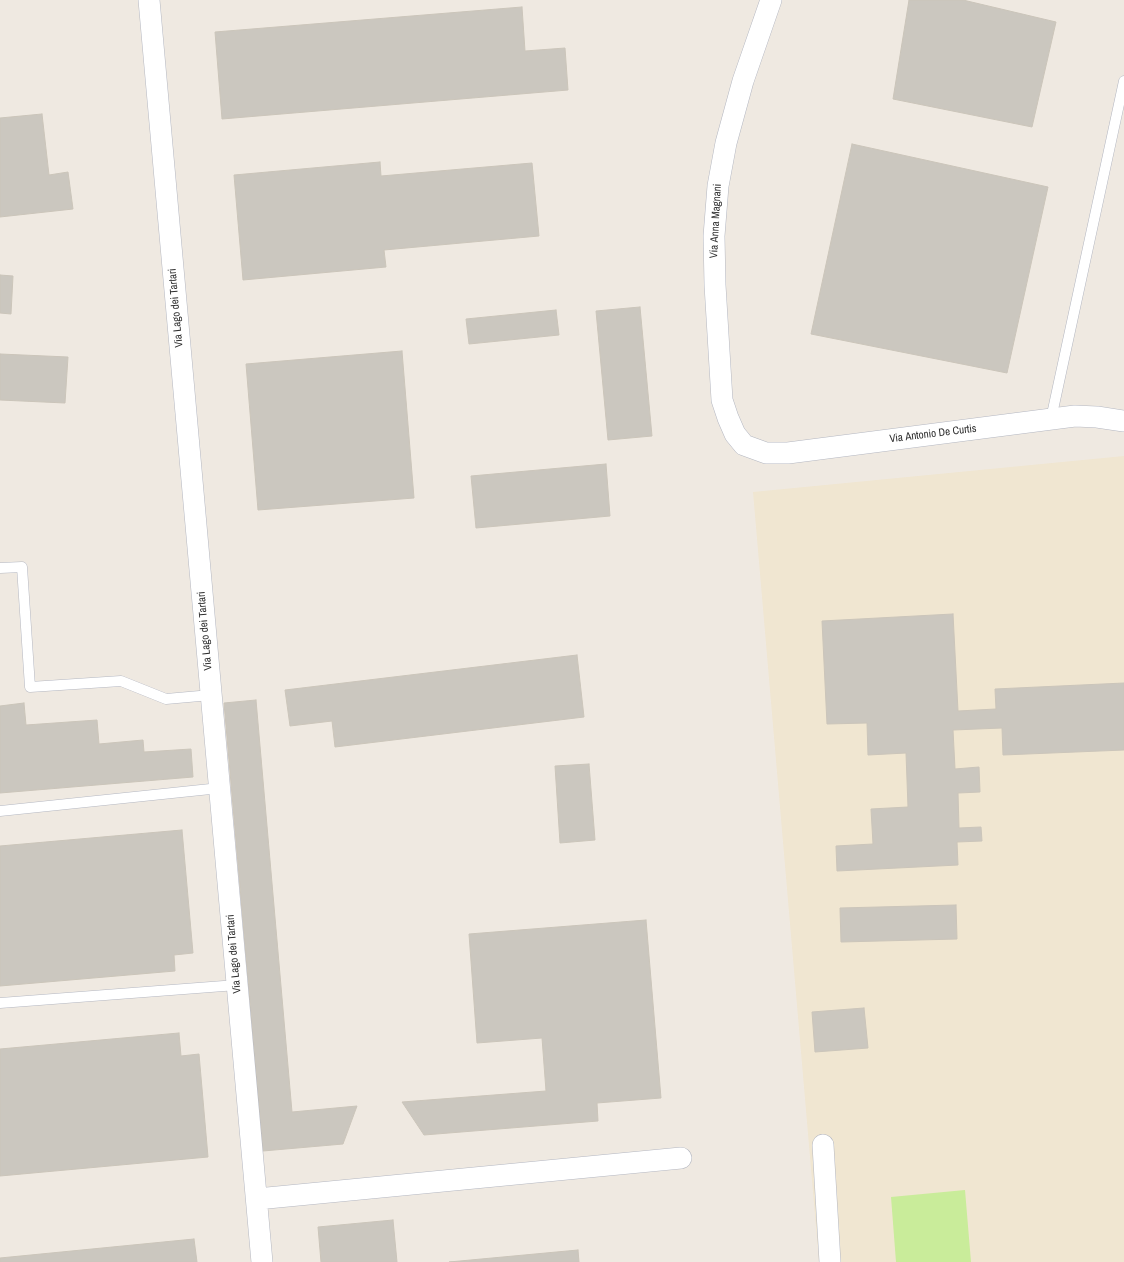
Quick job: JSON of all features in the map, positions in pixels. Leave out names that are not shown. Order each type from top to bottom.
[{"type":"street","name":"Via Lago dei Tartari","points":[[149,0],[262,1262]]},
{"type":"street","name":"Via Anna Magnani","points":[[744,445],[735,434],[722,400],[714,264],[715,222],[718,186],[726,143],[742,81],[771,0]]},
{"type":"street","name":"Via Antonio De Curtis","points":[[744,445],[766,453],[788,453],[1075,416],[1097,417],[1124,421]]},
{"type":"street","points":[[823,1145],[830,1262]]},
{"type":"street","points":[[257,1199],[681,1158]]},
{"type":"lane","points":[[1051,419],[1124,81]]},
{"type":"lane","points":[[0,568],[22,567],[30,687],[121,681],[166,699],[211,695]]},
{"type":"lane","points":[[0,811],[220,788]]},
{"type":"lane","points":[[0,1003],[237,984]]},
{"type":"shaded area","points":[[1124,456],[1124,1262],[819,1262],[753,492]]},
{"type":"green space","points":[[965,1190],[971,1262],[896,1262],[891,1197]]},
{"type":"building","points":[[909,0],[963,0],[1056,22],[1032,127],[893,99]]},
{"type":"building","points":[[522,7],[525,51],[565,48],[568,90],[222,119],[215,32]]},
{"type":"building","points":[[42,114],[49,175],[68,172],[73,209],[0,217],[0,118]]},
{"type":"building","points":[[852,144],[1048,187],[1007,373],[811,334]]},
{"type":"building","points":[[380,162],[381,176],[532,163],[539,236],[384,250],[386,267],[243,280],[234,175]]},
{"type":"building","points":[[0,275],[13,276],[11,314],[0,313]]},
{"type":"building","points":[[640,307],[652,436],[608,440],[596,311]]},
{"type":"building","points":[[556,310],[559,335],[469,344],[466,319]]},
{"type":"building","points":[[402,351],[414,498],[258,510],[246,364]]},
{"type":"building","points":[[0,354],[68,357],[65,403],[0,400]]},
{"type":"building","points":[[606,464],[610,516],[476,528],[471,476]]},
{"type":"building","points":[[953,614],[958,711],[996,709],[995,689],[1124,683],[1124,750],[1003,755],[1002,728],[953,730],[955,769],[979,767],[980,792],[958,793],[959,828],[981,827],[982,841],[957,842],[958,865],[837,871],[836,846],[873,844],[871,809],[908,807],[906,753],[868,755],[867,723],[827,724],[822,621]]},
{"type":"building","points":[[577,655],[584,717],[335,747],[332,721],[290,726],[285,690]]},
{"type":"building","points":[[256,700],[292,1112],[357,1106],[343,1144],[263,1151],[224,703]]},
{"type":"building","points":[[24,703],[26,725],[97,720],[99,744],[143,740],[144,752],[191,749],[193,777],[0,793],[0,706]]},
{"type":"building","points":[[589,764],[595,840],[560,843],[555,766]]},
{"type":"building","points":[[182,830],[193,953],[174,955],[175,971],[0,986],[0,846]]},
{"type":"building","points":[[956,905],[957,939],[841,942],[840,908]]},
{"type":"building","points":[[646,920],[661,1098],[597,1103],[598,1121],[424,1135],[402,1102],[546,1091],[542,1038],[477,1043],[469,934]]},
{"type":"building","points":[[864,1008],[868,1048],[815,1052],[812,1012]]},
{"type":"building","points":[[179,1033],[181,1056],[199,1054],[208,1157],[0,1176],[0,1049]]},
{"type":"building","points":[[393,1220],[397,1262],[321,1262],[318,1227]]},
{"type":"building","points":[[194,1239],[197,1262],[0,1262],[0,1258]]},
{"type":"building","points":[[578,1250],[579,1262],[449,1262]]}]
